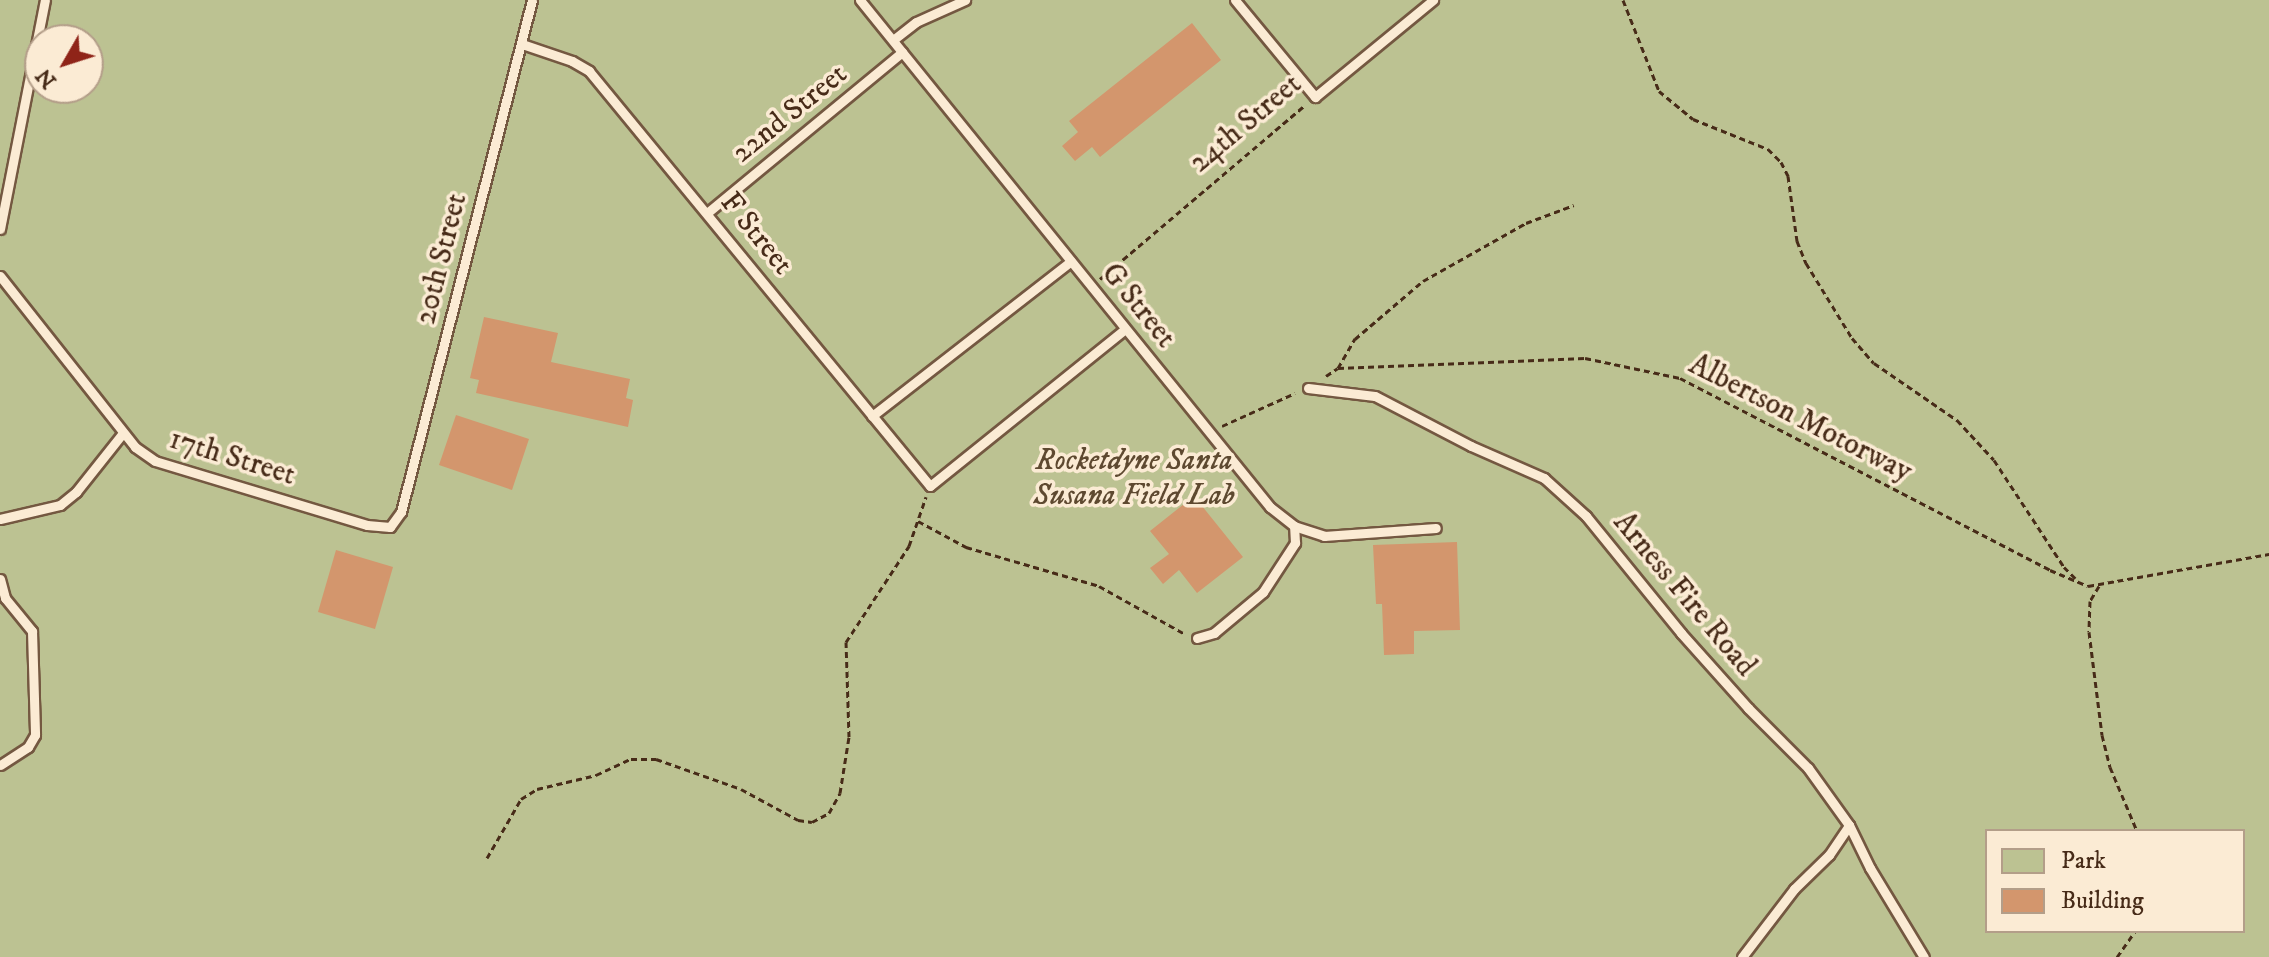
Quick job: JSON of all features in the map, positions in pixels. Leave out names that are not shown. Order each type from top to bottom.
[{"type":"lane","points":[[0,229],[45,0]]},
{"type":"lane","name":"20th Street","points":[[390,527],[401,512],[532,0]]},
{"type":"lane","name":"G Street","points":[[860,0],[1270,507],[1294,526],[1324,536],[1436,528]]},
{"type":"lane","points":[[893,40],[916,22],[965,0]]},
{"type":"lane","points":[[1235,0],[1315,97]]},
{"type":"lane","name":"24th Street","points":[[1315,97],[1433,0]]},
{"type":"lane","name":"F Street","points":[[522,44],[589,71],[930,486]]},
{"type":"lane","name":"22nd Street","points":[[707,213],[902,52]]},
{"type":"lane","points":[[872,416],[1071,261]]},
{"type":"lane","name":"17th Street","points":[[0,276],[123,433],[135,447],[155,461],[367,525],[390,527]]},
{"type":"lane","points":[[930,486],[1125,329]]},
{"type":"lane","name":"Arness Fire Road","points":[[1308,388],[1375,396],[1471,446],[1544,478],[1586,516],[1710,665],[1808,768],[1849,825],[1870,868],[1924,957]]},
{"type":"lane","points":[[0,519],[60,505],[76,492],[123,433]]},
{"type":"lane","points":[[1197,638],[1214,633],[1263,592],[1295,543],[1294,526]]},
{"type":"lane","points":[[0,579],[5,598],[32,631],[35,735],[28,747],[0,765]]},
{"type":"lane","points":[[1742,957],[1794,889],[1829,855],[1849,825]]},
{"type":"path","points":[[1623,0],[1659,91],[1693,119],[1768,149],[1781,162],[1788,176],[1797,241],[1806,263],[1852,338],[1874,363],[1957,420],[1994,460],[2064,567],[2078,581]]},
{"type":"path","name":"24th Street","points":[[1091,286],[1315,97]]},
{"type":"path","points":[[1211,432],[1256,408],[1308,388],[1338,368],[1355,339],[1423,281],[1526,223],[1574,205]]},
{"type":"path","name":"Albertson Motorway","points":[[1338,368],[1585,358],[1680,378],[2078,581],[2099,586],[2269,554]]},
{"type":"path","points":[[487,858],[521,799],[537,789],[596,775],[631,759],[656,759],[727,784],[798,820],[812,822],[829,813],[840,793],[849,737],[846,642],[909,546],[930,486]]},
{"type":"path","points":[[918,521],[966,547],[1099,586],[1180,632],[1197,638]]},
{"type":"path","points":[[2099,586],[2090,601],[2089,632],[2102,735],[2110,767],[2136,829]]},
{"type":"path","points":[[2117,957],[2134,933]]},
{"type":"green space","name":"Rocketdyne Santa Susana Field Lab","points":[[0,0],[2269,0],[2269,957],[0,957]]},
{"type":"building","points":[[1192,23],[1221,60],[1100,157],[1092,147],[1075,161],[1062,146],[1078,132],[1069,121]]},
{"type":"building","points":[[484,317],[558,333],[551,362],[630,379],[626,398],[633,400],[628,427],[476,393],[479,380],[470,378]]},
{"type":"building","points":[[456,415],[529,439],[512,490],[439,465]]},
{"type":"building","points":[[1194,496],[1243,557],[1197,593],[1179,570],[1163,584],[1150,568],[1169,554],[1150,531]]},
{"type":"building","points":[[1457,542],[1460,630],[1414,631],[1414,654],[1384,655],[1382,604],[1376,604],[1373,545]]},
{"type":"building","points":[[336,550],[393,567],[375,629],[318,612]]}]
